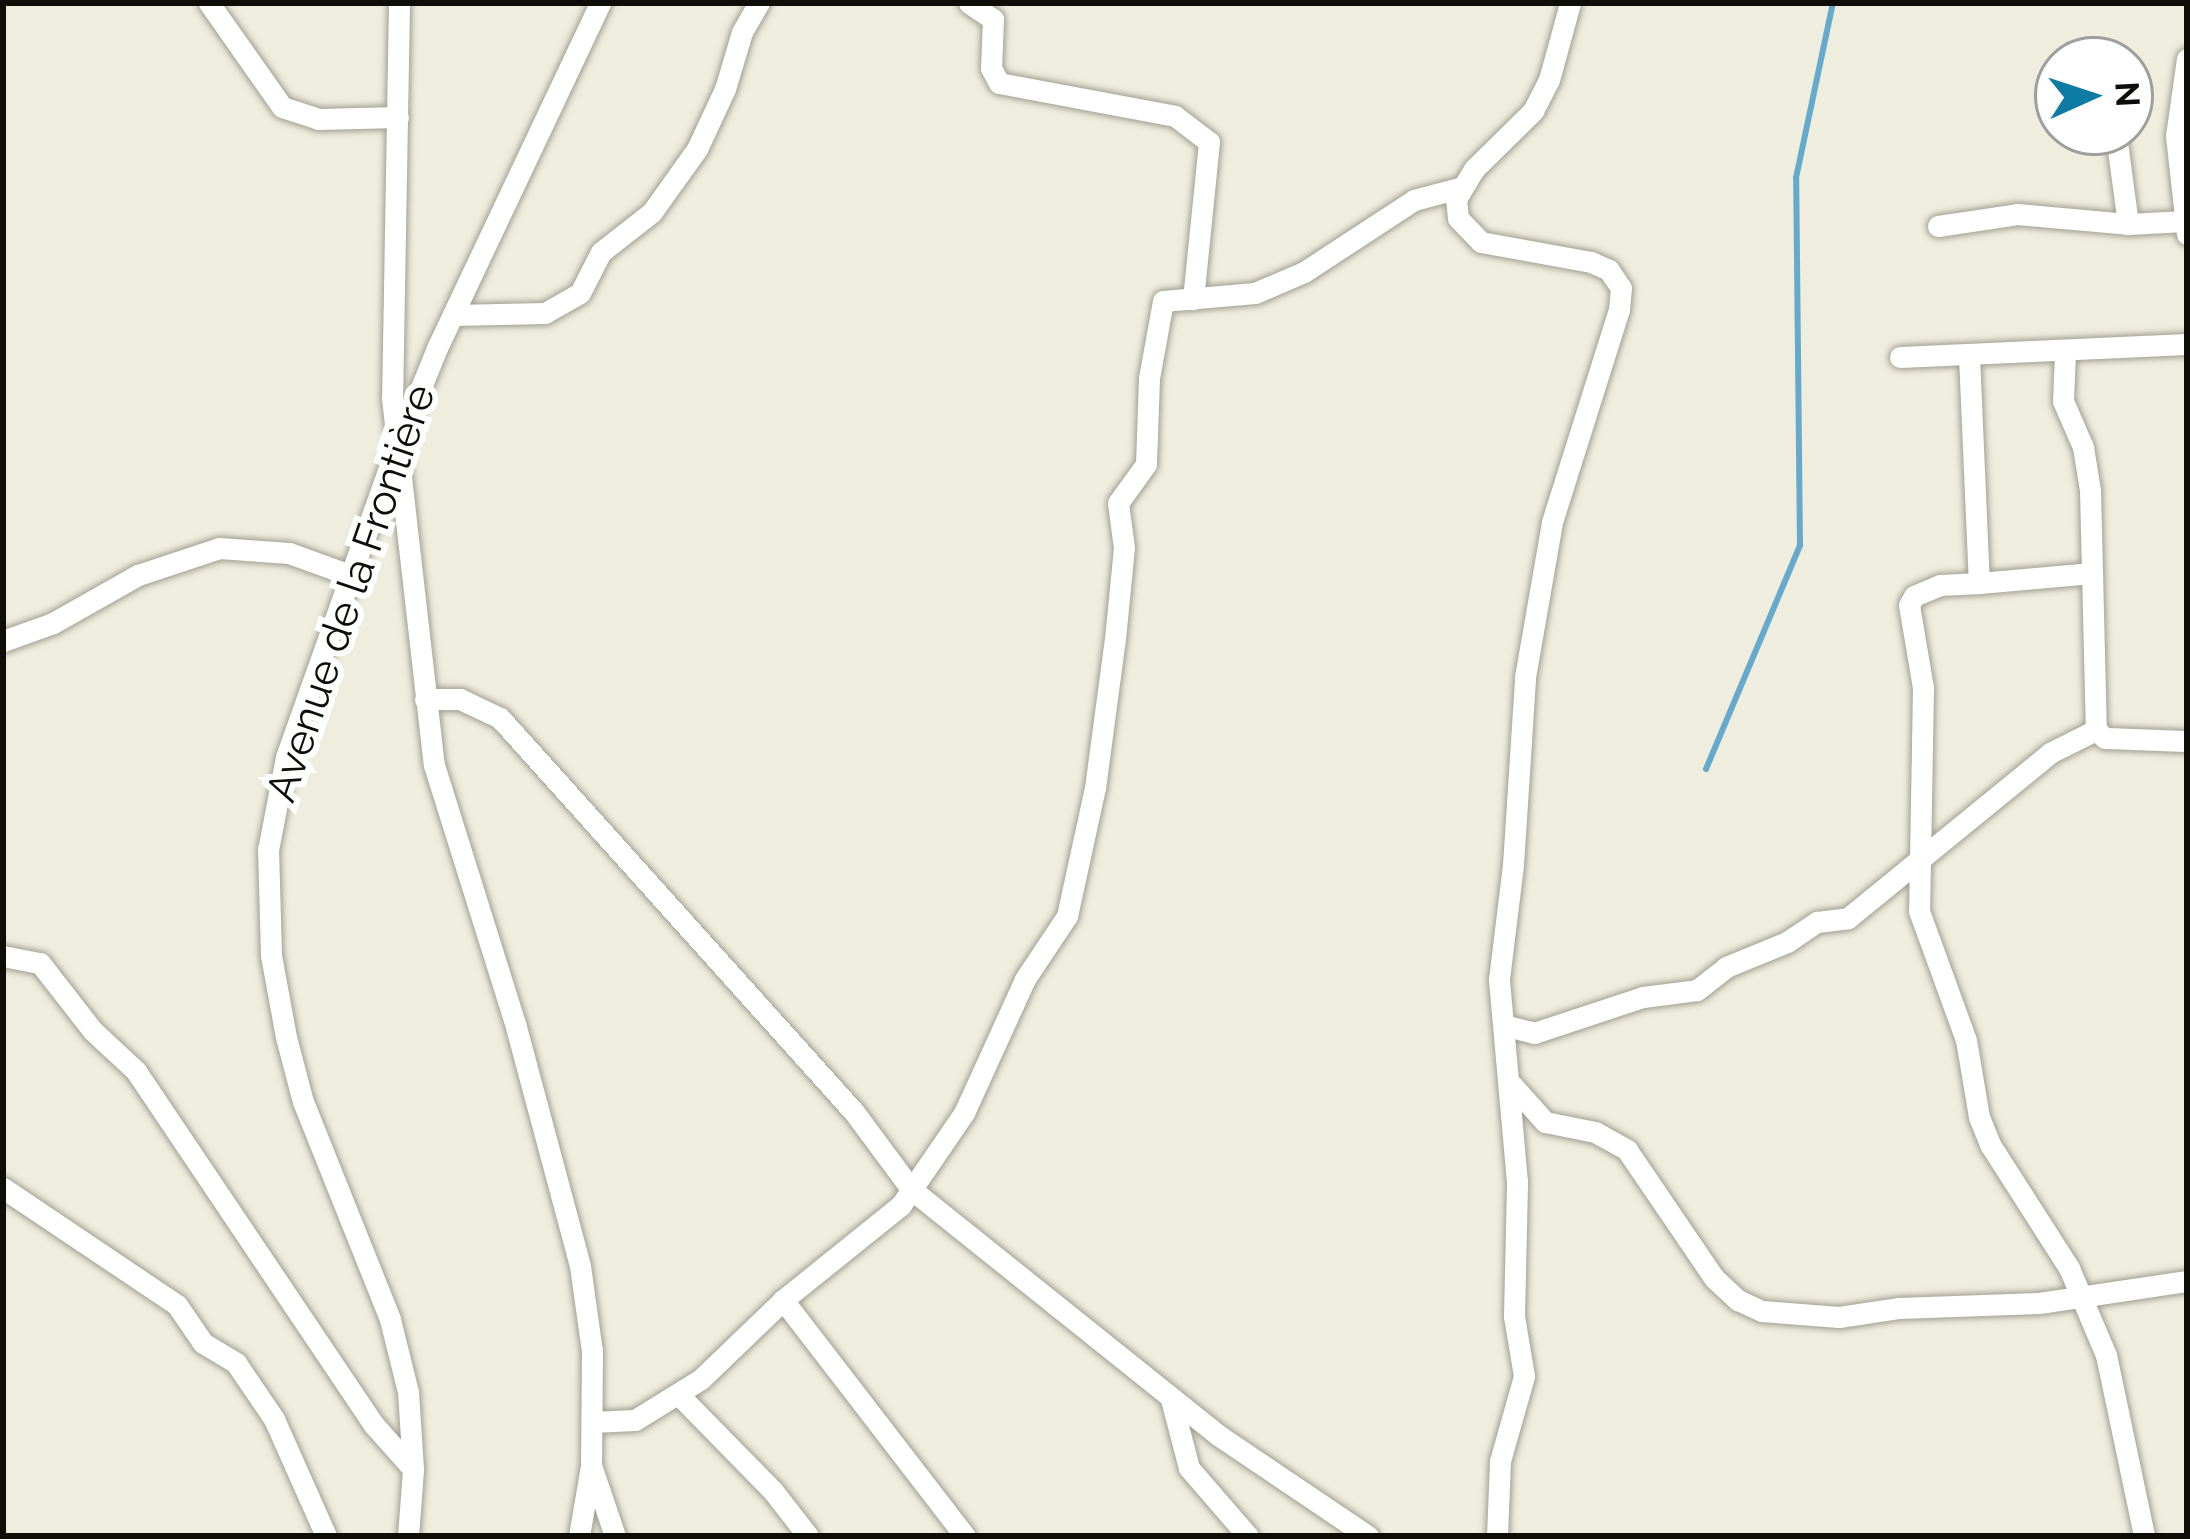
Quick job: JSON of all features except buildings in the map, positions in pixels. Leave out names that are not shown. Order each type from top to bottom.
[{"type":"street","points":[[209,3],[282,107],[318,119],[398,116]]},
{"type":"street","points":[[399,3],[394,454],[425,699],[447,818],[517,1027],[580,1266],[592,1351],[592,1422],[591,1466],[579,1536]]},
{"type":"street","name":"Avenue de la Frontière","points":[[408,1536],[412,1469],[408,1392],[390,1319],[303,1102],[286,1037],[266,891],[268,850],[286,757],[394,454],[437,348],[600,3]]},
{"type":"street","points":[[453,315],[545,313],[580,293],[602,252],[652,212],[697,149],[724,89],[742,32],[759,3]]},
{"type":"street","points":[[969,3],[993,20],[991,68],[999,83],[1175,116],[1209,142],[1193,299]]},
{"type":"street","points":[[592,1422],[635,1420],[678,1394],[714,1369],[783,1300],[886,1221],[964,1114],[994,1056],[1007,1014],[1075,895],[1115,639],[1124,548],[1118,502],[1146,464],[1149,378],[1163,301],[1255,293],[1291,278],[1414,200],[1460,188],[1533,111],[1549,80],[1570,3]]},
{"type":"street","points":[[1938,226],[2017,214],[2186,228],[2176,136],[2187,59]]},
{"type":"street","points":[[2119,156],[2128,224]]},
{"type":"street","points":[[1460,188],[1458,218],[1481,242],[1591,262],[1609,271],[1621,288],[1619,310],[1552,522],[1525,677],[1513,865],[1499,980],[1512,1085],[1514,1316],[1524,1376],[1499,1461],[1497,1536]]},
{"type":"street","points":[[1900,357],[2187,344]]},
{"type":"street","points":[[2065,353],[2063,400],[2083,447],[2090,490],[2096,730],[2104,738],[2187,741]]},
{"type":"street","points":[[1969,356],[1979,584]]},
{"type":"street","points":[[3,641],[53,623],[137,574],[219,548],[289,553],[350,575]]},
{"type":"street","points":[[2090,573],[1940,585],[1914,596],[1909,605],[1923,688],[1919,911],[1966,1040],[1979,1117],[1991,1146],[2084,1296],[2110,1374],[2144,1536]]},
{"type":"street","points":[[425,699],[460,699],[500,718],[854,1112],[911,1189],[1171,1399],[1368,1536]]},
{"type":"street","points":[[1503,1025],[1534,1033],[1643,997],[1697,989],[1726,968],[1787,942],[1817,922],[1848,918],[2050,753],[2096,730]]},
{"type":"street","points":[[3,956],[40,963],[93,1031],[136,1071],[374,1425],[412,1469]]},
{"type":"street","points":[[1512,1085],[1545,1122],[1595,1132],[1628,1150],[1714,1278],[1738,1300],[1762,1311],[1839,1317],[2084,1296],[2187,1281]]},
{"type":"street","points":[[3,1188],[177,1305],[203,1343],[236,1363],[274,1419],[326,1536]]},
{"type":"street","points":[[783,1300],[964,1536]]},
{"type":"street","points":[[678,1394],[773,1491],[808,1536]]},
{"type":"street","points":[[1171,1399],[1189,1468],[1248,1536]]},
{"type":"street","points":[[591,1466],[616,1536]]},
{"type":"waterway","points":[[1706,769],[1800,545],[1796,178],[1833,3]]}]
